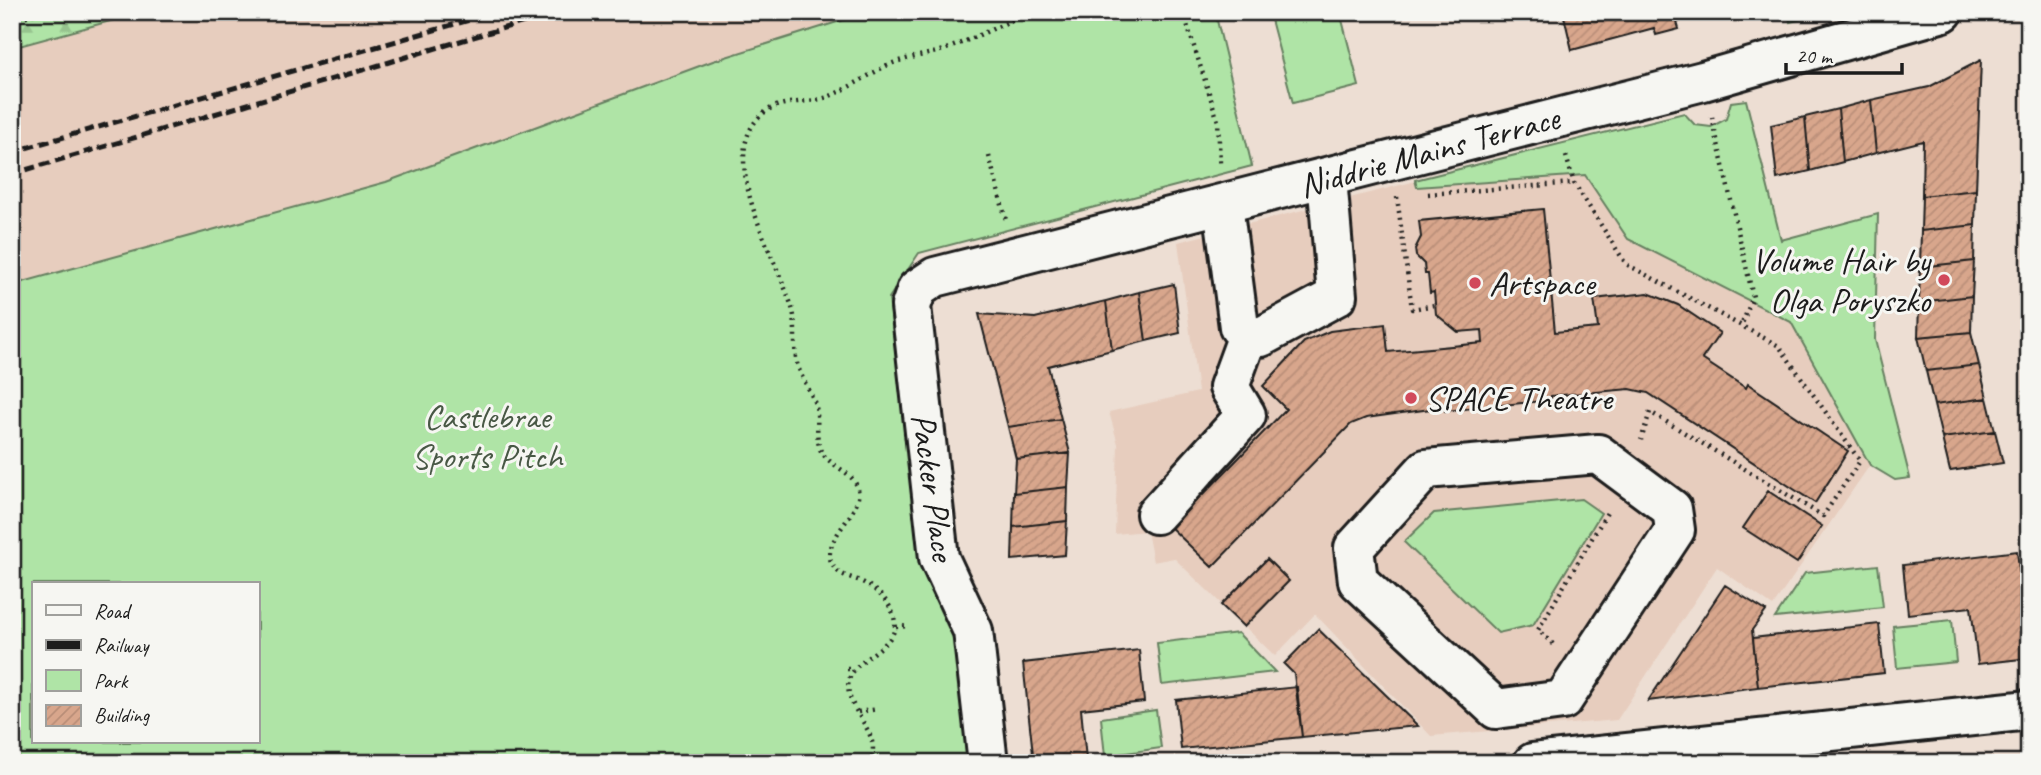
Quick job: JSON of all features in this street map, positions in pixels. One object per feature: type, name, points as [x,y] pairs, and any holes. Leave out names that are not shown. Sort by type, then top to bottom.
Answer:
[{"type":"street","name":"Niddrie Mains Terrace","points":[[916,289],[935,277],[1703,81],[1943,12]]},
{"type":"street","points":[[1223,205],[1239,327],[1248,335],[1261,337],[1337,296],[1327,178]]},
{"type":"street","name":"Packer Place","points":[[916,289],[911,306],[939,558],[973,631],[988,763]]},
{"type":"street","points":[[1156,514],[1246,415],[1230,387],[1248,335]]},
{"type":"street","points":[[1598,454],[1629,477],[1672,509],[1675,530],[1563,700],[1496,709],[1358,581],[1354,548],[1426,469],[1598,454]]},
{"type":"street","points":[[1530,705],[1538,762],[1754,751],[2029,710]]},
{"type":"path","points":[[12,20],[41,12]]},
{"type":"path","points":[[869,763],[873,755],[870,732],[849,693],[849,679],[854,669],[888,640],[896,627],[894,614],[886,600],[866,583],[838,573],[831,562],[829,549],[855,506],[859,491],[855,482],[820,449],[816,408],[798,367],[795,352],[796,325],[792,309],[785,285],[769,253],[754,212],[743,168],[745,145],[753,127],[768,110],[789,103],[826,98],[896,62],[943,50],[1034,12]]},
{"type":"path","points":[[1183,12],[1218,121],[1223,205]]},
{"type":"path","points":[[1703,81],[1753,297],[1741,326]]},
{"type":"path","points":[[1555,119],[1574,183],[1626,264],[1779,346],[1860,461],[1823,516],[1650,412],[1629,477],[1538,630],[1569,659],[1576,680]]},
{"type":"path","points":[[989,156],[1016,257]]},
{"type":"path","points":[[1424,194],[1574,183]]},
{"type":"path","points":[[1410,195],[1397,196],[1412,309],[1435,305]]},
{"type":"path","points":[[896,627],[908,626]]},
{"type":"path","points":[[848,667],[854,669]]},
{"type":"path","points":[[858,712],[878,709]]},
{"type":"path","points":[[2012,763],[2029,761]]},
{"type":"shaded area","points":[[143,12],[869,12],[713,61],[386,182],[12,285],[12,48]]},
{"type":"shaded area","points":[[1572,141],[1628,239],[1791,322],[1870,465],[1773,606],[1717,567],[1617,720],[1431,736],[1315,614],[1275,656],[1174,558],[1153,562],[1147,531],[1115,534],[1118,444],[1109,412],[1198,392],[1178,242]]},
{"type":"green space","points":[[12,12],[143,12],[12,48]]},
{"type":"green space","name":"Castlebrae Sports Pitch","points":[[869,12],[1215,12],[1252,166],[919,253],[889,298],[923,572],[955,638],[967,763],[12,763],[12,285],[386,182],[713,61]]},
{"type":"green space","points":[[1269,12],[1340,12],[1359,86],[1293,103]]},
{"type":"green space","points":[[1788,12],[1830,12],[1790,22]]},
{"type":"green space","points":[[1746,100],[1781,240],[1878,214],[1875,340],[1910,478],[1895,480],[1870,465],[1791,322],[1628,239],[1585,175],[1417,187],[1415,180],[1684,113],[1695,125],[1711,127],[1726,119],[1731,102]]},
{"type":"green space","points":[[1581,499],[1601,513],[1533,625],[1498,633],[1404,542],[1434,513]]},
{"type":"green space","points":[[1878,565],[1883,607],[1775,618],[1805,573]]},
{"type":"green space","points":[[1952,620],[1956,662],[1897,668],[1893,626]]},
{"type":"green space","points":[[1238,633],[1275,672],[1162,685],[1157,643]]},
{"type":"green space","points":[[1156,710],[1161,748],[1105,756],[1101,718]]},
{"type":"building","points":[[1563,12],[1695,12],[1697,17],[1677,22],[1679,29],[1656,35],[1654,28],[1572,50]]},
{"type":"building","points":[[1981,60],[1976,190],[1922,196],[1923,141],[1876,153],[1871,100],[1929,87]]},
{"type":"building","points":[[1871,100],[1876,153],[1843,162],[1838,109]]},
{"type":"building","points":[[1838,109],[1843,162],[1810,171],[1805,117]]},
{"type":"building","points":[[1805,117],[1810,171],[1777,179],[1771,125]]},
{"type":"building","points":[[1976,190],[1975,225],[1921,231],[1922,196]]},
{"type":"building","points":[[1543,209],[1555,332],[1598,328],[1594,299],[1648,293],[1678,305],[1720,333],[1702,359],[1746,388],[1748,384],[1848,451],[1815,503],[1648,393],[1630,389],[1551,396],[1551,400],[1445,411],[1445,407],[1366,418],[1351,424],[1212,567],[1167,524],[1200,491],[1203,495],[1286,409],[1263,386],[1304,342],[1330,331],[1385,324],[1388,352],[1483,343],[1482,330],[1458,332],[1436,314],[1434,292],[1430,293],[1428,274],[1425,274],[1424,264],[1416,256],[1415,249],[1421,237],[1419,221]]},
{"type":"building","points":[[1975,225],[1974,261],[1920,267],[1921,231]]},
{"type":"building","points":[[1974,261],[1972,296],[1919,302],[1920,267]]},
{"type":"building","points":[[1174,284],[1180,333],[1146,341],[1139,292]]},
{"type":"building","points":[[1139,292],[1146,341],[1112,350],[1106,301]]},
{"type":"building","points":[[1972,296],[1971,332],[1918,337],[1919,302]]},
{"type":"building","points":[[1106,301],[1112,350],[1048,366],[1061,419],[1008,427],[979,314],[1035,318]]},
{"type":"building","points":[[1971,332],[1979,365],[1926,371],[1918,337]]},
{"type":"building","points":[[1979,365],[1987,398],[1934,405],[1926,371]]},
{"type":"building","points":[[1987,398],[1995,431],[1942,438],[1934,405]]},
{"type":"building","points":[[1061,419],[1070,453],[1016,459],[1008,427]]},
{"type":"building","points":[[1995,431],[2003,463],[1950,471],[1942,438]]},
{"type":"building","points":[[1070,453],[1068,487],[1014,493],[1016,459]]},
{"type":"building","points":[[1068,487],[1067,521],[1013,527],[1014,493]]},
{"type":"building","points":[[1768,491],[1822,526],[1797,563],[1743,528]]},
{"type":"building","points":[[1067,521],[1065,555],[1012,560],[1013,527]]},
{"type":"building","points":[[2017,551],[2029,658],[1978,664],[1971,607],[1908,614],[1903,565]]},
{"type":"building","points":[[1267,559],[1289,581],[1244,627],[1221,605]]},
{"type":"building","points":[[1725,585],[1766,611],[1752,630],[1758,687],[1648,701]]},
{"type":"building","points":[[1879,624],[1884,673],[1758,687],[1753,638]]},
{"type":"building","points":[[1318,629],[1418,726],[1302,737],[1294,674],[1284,664]]},
{"type":"building","points":[[1139,650],[1144,702],[1081,709],[1086,759],[1034,763],[1023,663]]},
{"type":"building","points":[[1297,687],[1302,737],[1181,749],[1176,700]]},
{"type":"railway","points":[[12,152],[497,12]]},
{"type":"railway","points":[[12,174],[558,12]]},
{"type":"place","name":"Volume Hair by Olga Poryszko","points":[[1944,280]]},
{"type":"place","name":"Artspace","points":[[1475,283]]},
{"type":"place","name":"SPACE Theatre","points":[[1411,398]]}]
